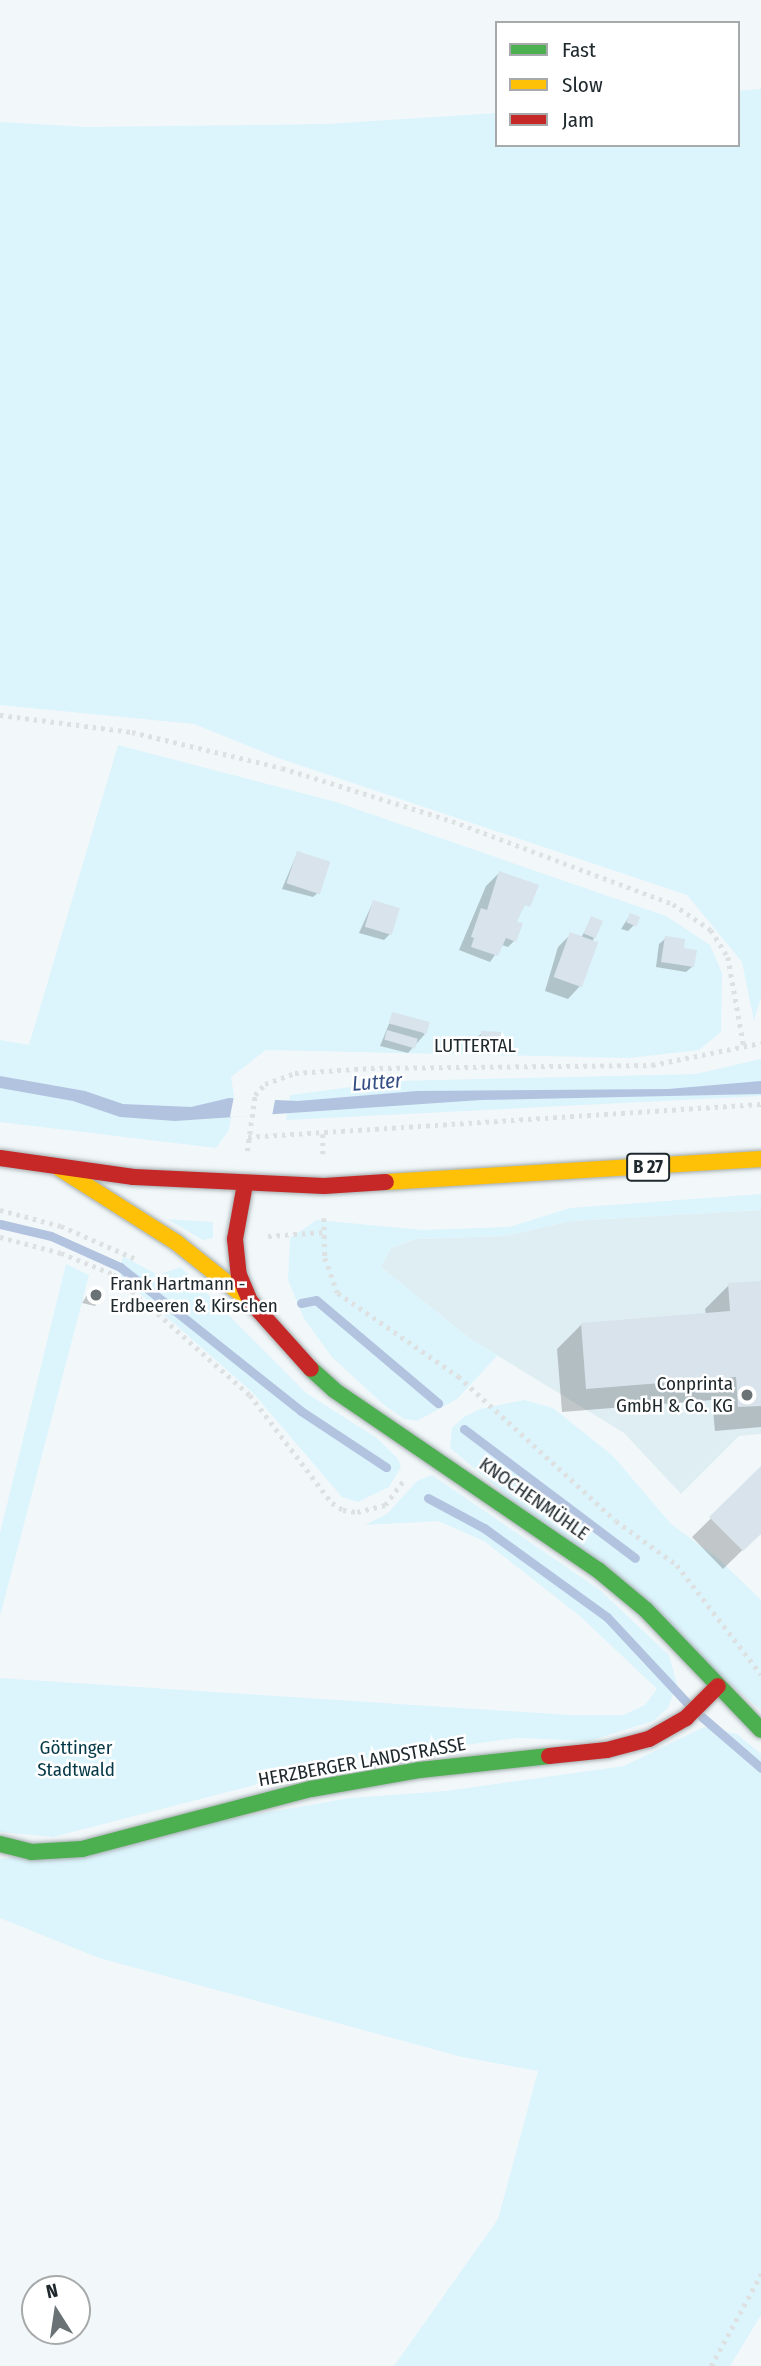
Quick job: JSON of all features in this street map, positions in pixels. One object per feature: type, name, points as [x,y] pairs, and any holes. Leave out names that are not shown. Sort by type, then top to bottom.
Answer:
[{"type":"street","name":"B 27","points":[[0,1158],[59,1168],[245,1184],[427,1182],[761,1159]]},
{"type":"street","points":[[59,1168],[177,1242],[250,1301]]},
{"type":"street","points":[[245,1184],[255,1237]]},
{"type":"street","name":"KNOCHENMÜHLE","points":[[245,1184],[236,1257],[250,1301],[270,1321],[298,1357],[334,1390],[598,1570],[646,1610],[761,1730]]},
{"type":"street","name":"KNOCHENMÜHLE","points":[[257,1274],[270,1321]]},
{"type":"street","name":"HERZBERGER LANDSTRASSE","points":[[0,1844],[31,1852],[82,1849],[311,1788],[420,1770],[607,1750],[649,1739],[686,1718],[718,1686]]},
{"type":"path","points":[[0,715],[132,732],[282,768],[452,821],[673,904],[710,930],[728,957],[744,1046]]},
{"type":"path","name":"LUTTERTAL","points":[[761,1043],[652,1066],[371,1068],[295,1073],[265,1084],[255,1095],[248,1138],[761,1104]]},
{"type":"path","points":[[0,1210],[61,1226],[146,1265]]},
{"type":"path","points":[[324,1232],[325,1258],[338,1293],[457,1376],[617,1521],[677,1565],[761,1674]]},
{"type":"path","points":[[0,1237],[61,1253],[113,1274],[250,1395],[332,1503],[343,1510],[357,1512],[385,1505],[424,1449]]},
{"type":"path","points":[[711,2366],[761,2273]]},
{"type":"shaded area","points":[[761,1210],[761,1434],[739,1436],[681,1494],[624,1433],[469,1338],[381,1267],[391,1248],[416,1239],[505,1236],[571,1221]]},
{"type":"green space","points":[[761,89],[761,997],[754,1021],[742,962],[687,895],[281,759],[194,724],[0,705],[0,122],[86,127],[327,124],[495,113],[495,147],[740,147],[740,91]]},
{"type":"green space","points":[[118,745],[336,802],[666,916],[710,945],[722,973],[721,1032],[699,1050],[629,1058],[266,1050],[231,1077],[234,1096],[229,1130],[216,1148],[0,1122],[0,1040],[29,1045]]},
{"type":"green space","points":[[761,1059],[761,1096],[286,1120],[290,1095],[397,1081],[696,1074]]},
{"type":"green space","points":[[761,1194],[761,1210],[571,1221],[505,1236],[416,1239],[391,1248],[381,1267],[469,1338],[498,1355],[457,1399],[417,1421],[404,1419],[384,1405],[332,1357],[304,1319],[288,1280],[290,1238],[317,1220],[422,1230],[509,1227],[570,1208]]},
{"type":"green space","points":[[167,1219],[213,1222],[213,1238],[203,1240]]},
{"type":"green space","points":[[123,1256],[158,1275],[181,1267],[306,1393],[377,1438],[398,1459],[401,1467],[389,1487],[358,1502],[342,1497],[253,1393],[119,1275]]},
{"type":"green space","points":[[66,1264],[89,1275],[0,1616],[0,1533]]},
{"type":"green space","points":[[524,1400],[553,1408],[613,1456],[671,1524],[720,1560],[761,1600],[761,1710],[450,1448],[452,1428],[464,1417],[480,1409]]},
{"type":"green space","name":"Göttinger Stadtwald","points":[[432,1475],[600,1590],[669,1655],[677,1684],[668,1708],[653,1721],[589,1741],[518,1738],[306,1766],[251,1786],[53,1837],[0,1832],[0,1678],[569,1715],[623,1715],[645,1705],[657,1689],[581,1617],[484,1541],[438,1521],[365,1525],[387,1514],[417,1481]]},
{"type":"green space","points":[[704,1727],[737,1734],[761,1754],[761,2315],[730,2366],[394,2366],[498,2219],[538,2071],[462,2057],[99,1958],[0,1918],[0,1859],[350,1798],[446,1791],[624,1766]]},
{"type":"water","points":[[0,1076],[85,1091],[123,1104],[191,1107],[229,1098],[298,1101],[417,1091],[668,1089],[761,1081],[761,1094],[481,1100],[175,1121],[120,1117],[73,1101],[0,1088]]},
{"type":"pier","points":[[276,1095],[272,1116],[230,1117],[234,1096]]},
{"type":"building","points":[[297,851],[330,862],[320,894],[286,883]]},
{"type":"building","points":[[499,871],[539,885],[530,907],[525,905],[517,922],[523,923],[516,942],[506,938],[498,956],[471,947],[474,938],[471,937],[481,908],[487,910]]},
{"type":"building","points":[[373,900],[400,908],[392,935],[365,927]]},
{"type":"building","points":[[630,913],[640,917],[636,926],[626,922]]},
{"type":"building","points":[[591,916],[603,921],[596,939],[584,933]]},
{"type":"building","points":[[570,932],[598,942],[582,987],[554,977]]},
{"type":"building","points":[[665,936],[685,939],[684,948],[697,950],[694,967],[661,962]]},
{"type":"building","points":[[392,1012],[430,1022],[427,1034],[389,1024]]},
{"type":"building","points":[[387,1030],[418,1039],[415,1048],[384,1040]]},
{"type":"building","points":[[481,1031],[501,1032],[500,1048],[480,1047]]},
{"type":"building","points":[[761,1281],[761,1406],[738,1407],[736,1377],[586,1389],[581,1323],[730,1311],[728,1283]]},
{"type":"building","name":"Frank Hartmann - Erdbeeren & Kirschen","points":[[89,1290],[104,1294],[103,1301],[87,1297]]},
{"type":"building","points":[[761,1466],[761,1534],[743,1551],[709,1517]]},
{"type":"waterway","points":[[0,1224],[51,1236],[120,1267],[301,1411],[386,1467]]},
{"type":"waterway","points":[[301,1303],[316,1300],[438,1403]]},
{"type":"waterway","points":[[464,1429],[635,1558]]},
{"type":"waterway","points":[[428,1498],[484,1528],[607,1617],[688,1704]]},
{"type":"waterway","points":[[702,1717],[761,1768]]},
{"type":"traffic: fast","points":[[311,1369],[334,1390],[598,1570],[646,1610],[761,1730]]},
{"type":"traffic: fast","points":[[0,1844],[31,1852],[82,1849],[311,1789],[420,1770],[549,1756]]},
{"type":"traffic: slow","points":[[386,1182],[761,1159]]},
{"type":"traffic: slow","points":[[59,1168],[177,1243],[250,1301]]},
{"type":"traffic: jam","points":[[0,1158],[134,1177],[324,1186],[386,1182]]},
{"type":"traffic: jam","points":[[245,1184],[235,1239],[239,1275],[250,1301],[311,1369]]},
{"type":"traffic: jam","points":[[549,1756],[607,1750],[649,1739],[686,1718],[718,1686]]},
{"type":"place","name":"Frank Hartmann - Erdbeeren & Kirschen","points":[[96,1295]]},
{"type":"place","name":"Conprinta GmbH & Co. KG","points":[[747,1395]]},
{"type":"water label","name":"Lutter","points":[[377,1082]]}]
